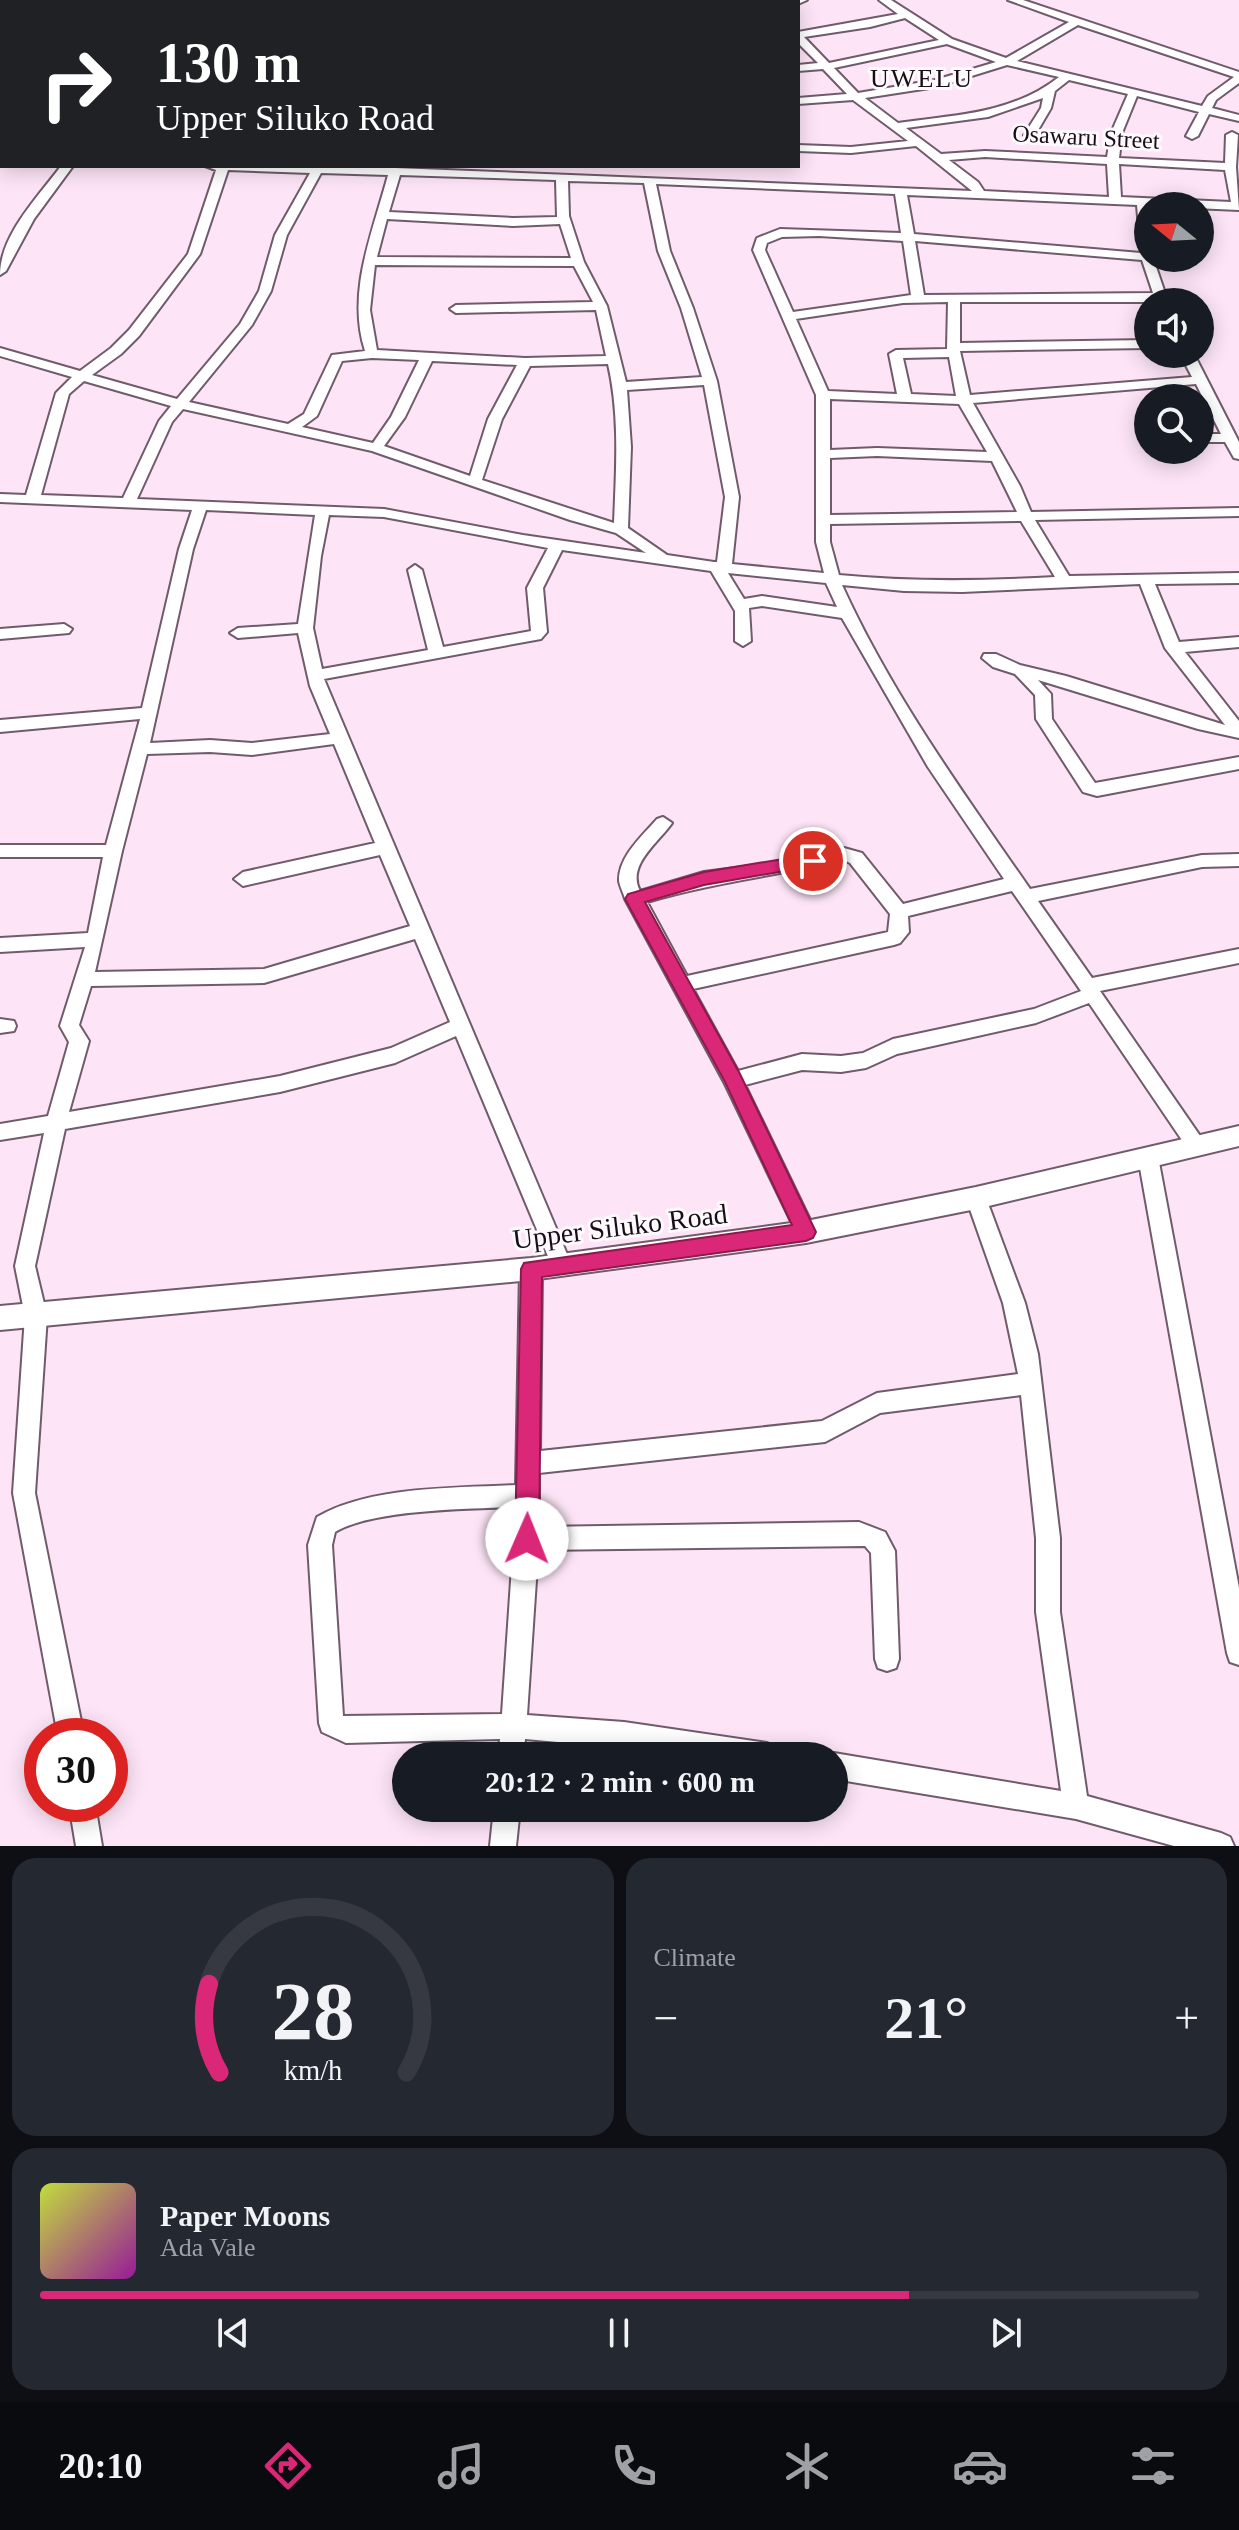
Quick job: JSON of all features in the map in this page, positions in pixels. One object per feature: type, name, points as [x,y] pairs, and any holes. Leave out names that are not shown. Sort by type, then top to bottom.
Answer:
[{"type":"main road","name":"Upper Siluko Road","points":[[0,1318],[562,1266],[806,1232],[976,1198],[1239,1136]]},
{"type":"street","points":[[884,0],[948,41],[1007,61],[1239,118]]},
{"type":"street","points":[[1013,0],[1239,77]]},
{"type":"street","points":[[800,36],[909,14]]},
{"type":"street","points":[[800,101],[856,97],[941,82],[1007,61],[1079,20]]},
{"type":"street","points":[[800,38],[856,97],[974,184],[981,195]]},
{"type":"street","points":[[800,68],[827,66],[948,41]]},
{"type":"street","points":[[899,126],[991,114],[1050,92],[1067,76]]},
{"type":"street","points":[[1192,136],[1212,98],[1239,77]]},
{"type":"street","points":[[1030,135],[1046,108],[1050,92]]},
{"type":"street","points":[[1115,201],[1112,160],[1116,122],[1134,92]]},
{"type":"street","points":[[1214,205],[1238,206],[1230,167],[1232,135]]},
{"type":"street","points":[[800,148],[851,150],[916,143]]},
{"type":"street","name":"Osawaru Street","points":[[939,158],[985,154],[1230,167]]},
{"type":"street","points":[[0,271],[28,218],[66,168]]},
{"type":"street","points":[[32,500],[63,393],[81,376],[106,360],[134,333],[194,254],[223,168]]},
{"type":"street","points":[[128,503],[150,451],[179,404],[246,325],[265,291],[281,235],[318,168]]},
{"type":"street","points":[[338,168],[519,171],[562,177],[1134,202]]},
{"type":"street","points":[[372,354],[365,326],[365,289],[395,171]]},
{"type":"street","points":[[562,177],[565,220],[578,262],[601,306],[616,360],[624,447],[621,530]]},
{"type":"street","points":[[649,180],[664,251],[687,308],[710,381],[732,497],[720,567],[743,611],[743,641]]},
{"type":"street","points":[[901,193],[918,299]]},
{"type":"street","points":[[384,215],[513,222],[565,220]]},
{"type":"street","points":[[1134,256],[1006,243],[819,232],[780,233],[761,241],[759,250],[823,395],[823,542],[833,581],[848,614],[934,763],[1197,1146]]},
{"type":"street","points":[[370,261],[578,262]]},
{"type":"street","points":[[790,316],[954,297],[1134,300]]},
{"type":"street","points":[[954,297],[954,350],[964,400],[1026,517],[1066,583]]},
{"type":"street","points":[[456,309],[601,306]]},
{"type":"street","points":[[905,398],[896,354],[1134,344]]},
{"type":"street","points":[[292,428],[310,416],[337,358],[372,354],[525,362],[616,360]]},
{"type":"street","points":[[3,357],[179,404],[376,448],[621,530],[662,557]]},
{"type":"street","points":[[376,448],[398,417],[426,359]]},
{"type":"street","points":[[475,481],[495,419],[525,362]]},
{"type":"street","points":[[1195,368],[1239,455]]},
{"type":"street","points":[[823,395],[964,400],[1201,380]]},
{"type":"street","points":[[620,386],[710,381]]},
{"type":"street","points":[[1214,438],[1229,438]]},
{"type":"street","points":[[821,454],[877,452],[996,457]]},
{"type":"street","points":[[0,498],[384,513],[557,545],[833,581],[962,587],[1239,578]]},
{"type":"street","points":[[68,1718],[24,1493],[36,1316],[25,1266],[57,1120],[79,1041],[69,1026],[95,939],[113,851],[149,713],[186,549],[200,507]]},
{"type":"street","points":[[323,510],[305,628],[317,675],[340,738],[562,1266]]},
{"type":"street","points":[[823,520],[1239,512]]},
{"type":"street","points":[[317,675],[536,635],[539,632],[535,588],[557,545]]},
{"type":"street","points":[[415,570],[437,655]]},
{"type":"street","points":[[1146,579],[1173,648],[1239,732]]},
{"type":"street","points":[[739,605],[762,601],[848,614]]},
{"type":"street","points":[[238,633],[305,628]]},
{"type":"street","points":[[0,634],[64,629]]},
{"type":"street","points":[[1173,648],[1239,642]]},
{"type":"street","points":[[990,658],[1022,673],[1055,679],[1140,708],[1239,732]]},
{"type":"street","points":[[1022,673],[1043,694],[1044,719],[1089,788],[1097,790],[1239,763]]},
{"type":"street","points":[[0,726],[149,713]]},
{"type":"street","points":[[140,749],[210,746],[252,749],[340,738]]},
{"type":"street","points":[[663,823],[632,860],[628,884],[733,1080],[806,1232]]},
{"type":"street","points":[[243,879],[386,847]]},
{"type":"street","points":[[0,851],[113,851]]},
{"type":"street","points":[[634,899],[704,879],[782,868],[844,854],[856,858],[899,912],[900,932],[894,938],[682,984]]},
{"type":"street","points":[[899,912],[1202,861],[1239,860]]},
{"type":"street","points":[[84,979],[264,976],[421,930]]},
{"type":"street","points":[[0,945],[95,939]]},
{"type":"street","points":[[733,1080],[814,1060],[841,1064],[866,1060],[893,1047],[1036,1016],[1090,990],[1239,956]]},
{"type":"street","points":[[0,1132],[280,1084],[395,1055],[461,1025]]},
{"type":"street","points":[[1148,1157],[1239,1653]]},
{"type":"street","points":[[976,1198],[1014,1303],[1031,1383],[1048,1538],[1048,1612],[1076,1806]]},
{"type":"street","points":[[512,1742],[527,1539],[531,1269]]},
{"type":"street","points":[[528,1463],[825,1431],[877,1403],[1031,1383]]},
{"type":"street","points":[[528,1495],[415,1503],[336,1516],[325,1525],[320,1545],[331,1723],[346,1730],[514,1726],[672,1742]]},
{"type":"street","points":[[527,1539],[872,1535],[878,1539],[883,1551],[887,1659]]},
{"type":"street","points":[[848,1768],[1076,1806],[1221,1846]]},
{"type":"street","points":[[85,1822],[89,1846]]},
{"type":"street","points":[[503,1846],[506,1822]]},
{"type":"district","name":"UWELU","points":[[922,78]]},
{"type":"route","points":[[527,1539],[531,1269],[806,1232],[733,1080],[634,899],[704,879],[813,861]]}]
